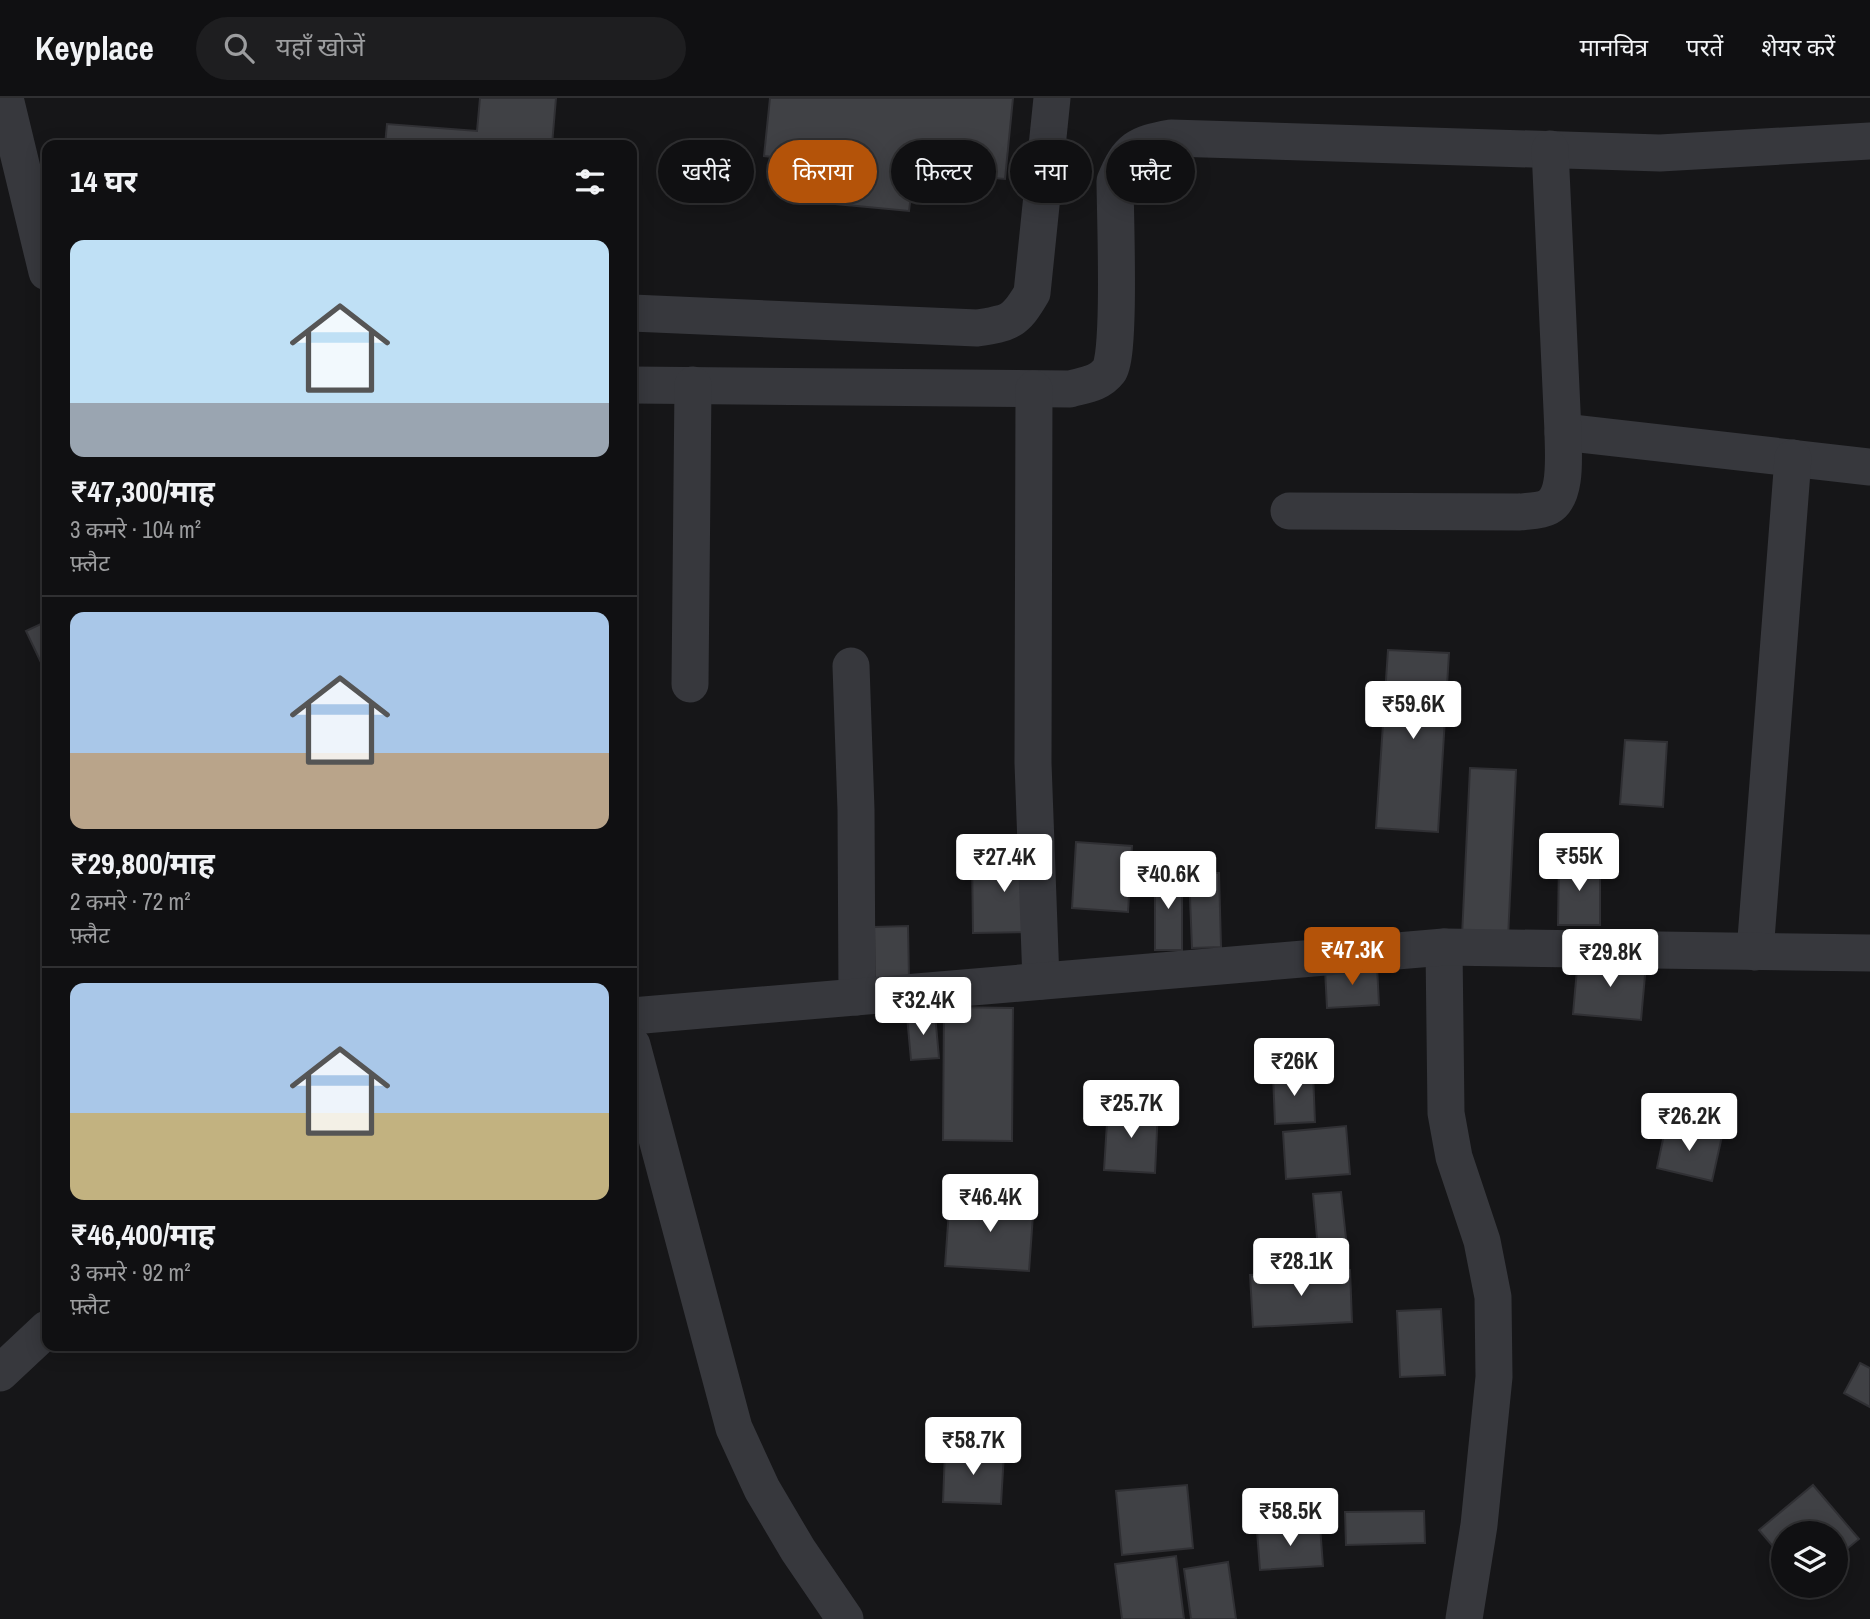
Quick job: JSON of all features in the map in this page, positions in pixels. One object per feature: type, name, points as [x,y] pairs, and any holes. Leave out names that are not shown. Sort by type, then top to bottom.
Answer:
[{"type":"street","points":[[5,98],[42,251]]},
{"type":"street","points":[[637,313],[977,328],[1001,324],[1019,315],[1032,293],[1052,98]]},
{"type":"street","points":[[637,385],[1070,388],[1096,383],[1111,370],[1116,340],[1115,181],[1125,156],[1149,142],[1171,138],[1660,153],[1870,141]]},
{"type":"street","points":[[1289,511],[1520,512],[1548,507],[1558,497],[1563,475],[1563,432],[1550,149]]},
{"type":"street","points":[[690,684],[693,386]]},
{"type":"street","points":[[1034,388],[1033,764],[1041,981]]},
{"type":"street","points":[[1563,432],[1870,467]]},
{"type":"street","points":[[1755,952],[1793,458]]},
{"type":"street","points":[[851,666],[856,810],[857,997]]},
{"type":"street","points":[[1444,947],[1446,1113],[1454,1157],[1482,1241],[1493,1297],[1494,1377],[1479,1525],[1464,1619]]},
{"type":"street","points":[[637,1016],[1444,947],[1870,953]]},
{"type":"street","points":[[637,1064],[734,1428],[768,1499],[798,1550],[845,1619]]},
{"type":"street","points":[[0,1373],[42,1334]]},
{"type":"building","points":[[480,98],[556,98],[552,140],[385,140],[387,124],[477,131]]},
{"type":"building","points":[[770,98],[1013,98],[1005,179],[996,178],[996,140],[891,140],[891,203],[910,203],[909,211],[836,204],[877,203],[877,140],[768,140],[768,156],[764,156]]},
{"type":"building","points":[[42,623],[42,665],[26,631]]},
{"type":"building","points":[[1388,650],[1449,653],[1438,832],[1376,828]]},
{"type":"building","points":[[1625,740],[1667,742],[1663,807],[1620,804]]},
{"type":"building","points":[[1470,768],[1516,770],[1508,938],[1462,936]]},
{"type":"building","points":[[1076,842],[1132,846],[1128,912],[1072,908]]},
{"type":"building","points":[[1035,854],[1036,932],[973,933],[972,855]]},
{"type":"building","points":[[1559,861],[1600,861],[1600,925],[1558,925]]},
{"type":"building","points":[[1155,873],[1182,873],[1182,950],[1155,950]]},
{"type":"building","points":[[1189,873],[1219,873],[1221,947],[1192,948]]},
{"type":"building","points":[[908,926],[909,980],[875,981],[874,927]]},
{"type":"building","points":[[1578,958],[1646,964],[1641,1020],[1573,1014]]},
{"type":"building","points":[[1377,966],[1379,1005],[1327,1008],[1325,969]]},
{"type":"building","points":[[944,1007],[1013,1008],[1012,1141],[943,1140]]},
{"type":"building","points":[[935,1014],[939,1058],[911,1060],[907,1016]]},
{"type":"building","points":[[1313,1073],[1315,1122],[1275,1124],[1273,1074]]},
{"type":"building","points":[[1108,1107],[1158,1109],[1155,1173],[1104,1170]]},
{"type":"building","points":[[1666,1125],[1722,1136],[1712,1181],[1657,1168]]},
{"type":"building","points":[[1346,1126],[1350,1174],[1286,1179],[1283,1132]]},
{"type":"building","points":[[1341,1192],[1348,1257],[1319,1260],[1313,1194]]},
{"type":"building","points":[[950,1196],[1034,1201],[1029,1271],[945,1266]]},
{"type":"building","points":[[1350,1270],[1352,1322],[1253,1327],[1250,1275]]},
{"type":"building","points":[[1441,1309],[1445,1375],[1400,1377],[1397,1311]]},
{"type":"building","points":[[1860,1363],[1870,1368],[1870,1407],[1844,1393]]},
{"type":"building","points":[[945,1451],[1004,1453],[1001,1504],[943,1502]]},
{"type":"building","points":[[1187,1485],[1193,1548],[1122,1555],[1116,1491]]},
{"type":"building","points":[[1813,1485],[1844,1521],[1771,1521],[1771,1544],[1759,1530]]},
{"type":"building","points":[[1424,1511],[1425,1543],[1346,1545],[1345,1512]]},
{"type":"building","points":[[1320,1526],[1323,1566],[1260,1570],[1257,1531]]},
{"type":"building","points":[[1848,1526],[1859,1539],[1848,1548]]},
{"type":"building","points":[[1176,1556],[1184,1619],[1122,1619],[1115,1564]]},
{"type":"building","points":[[1228,1562],[1236,1619],[1191,1619],[1184,1569]]}]
